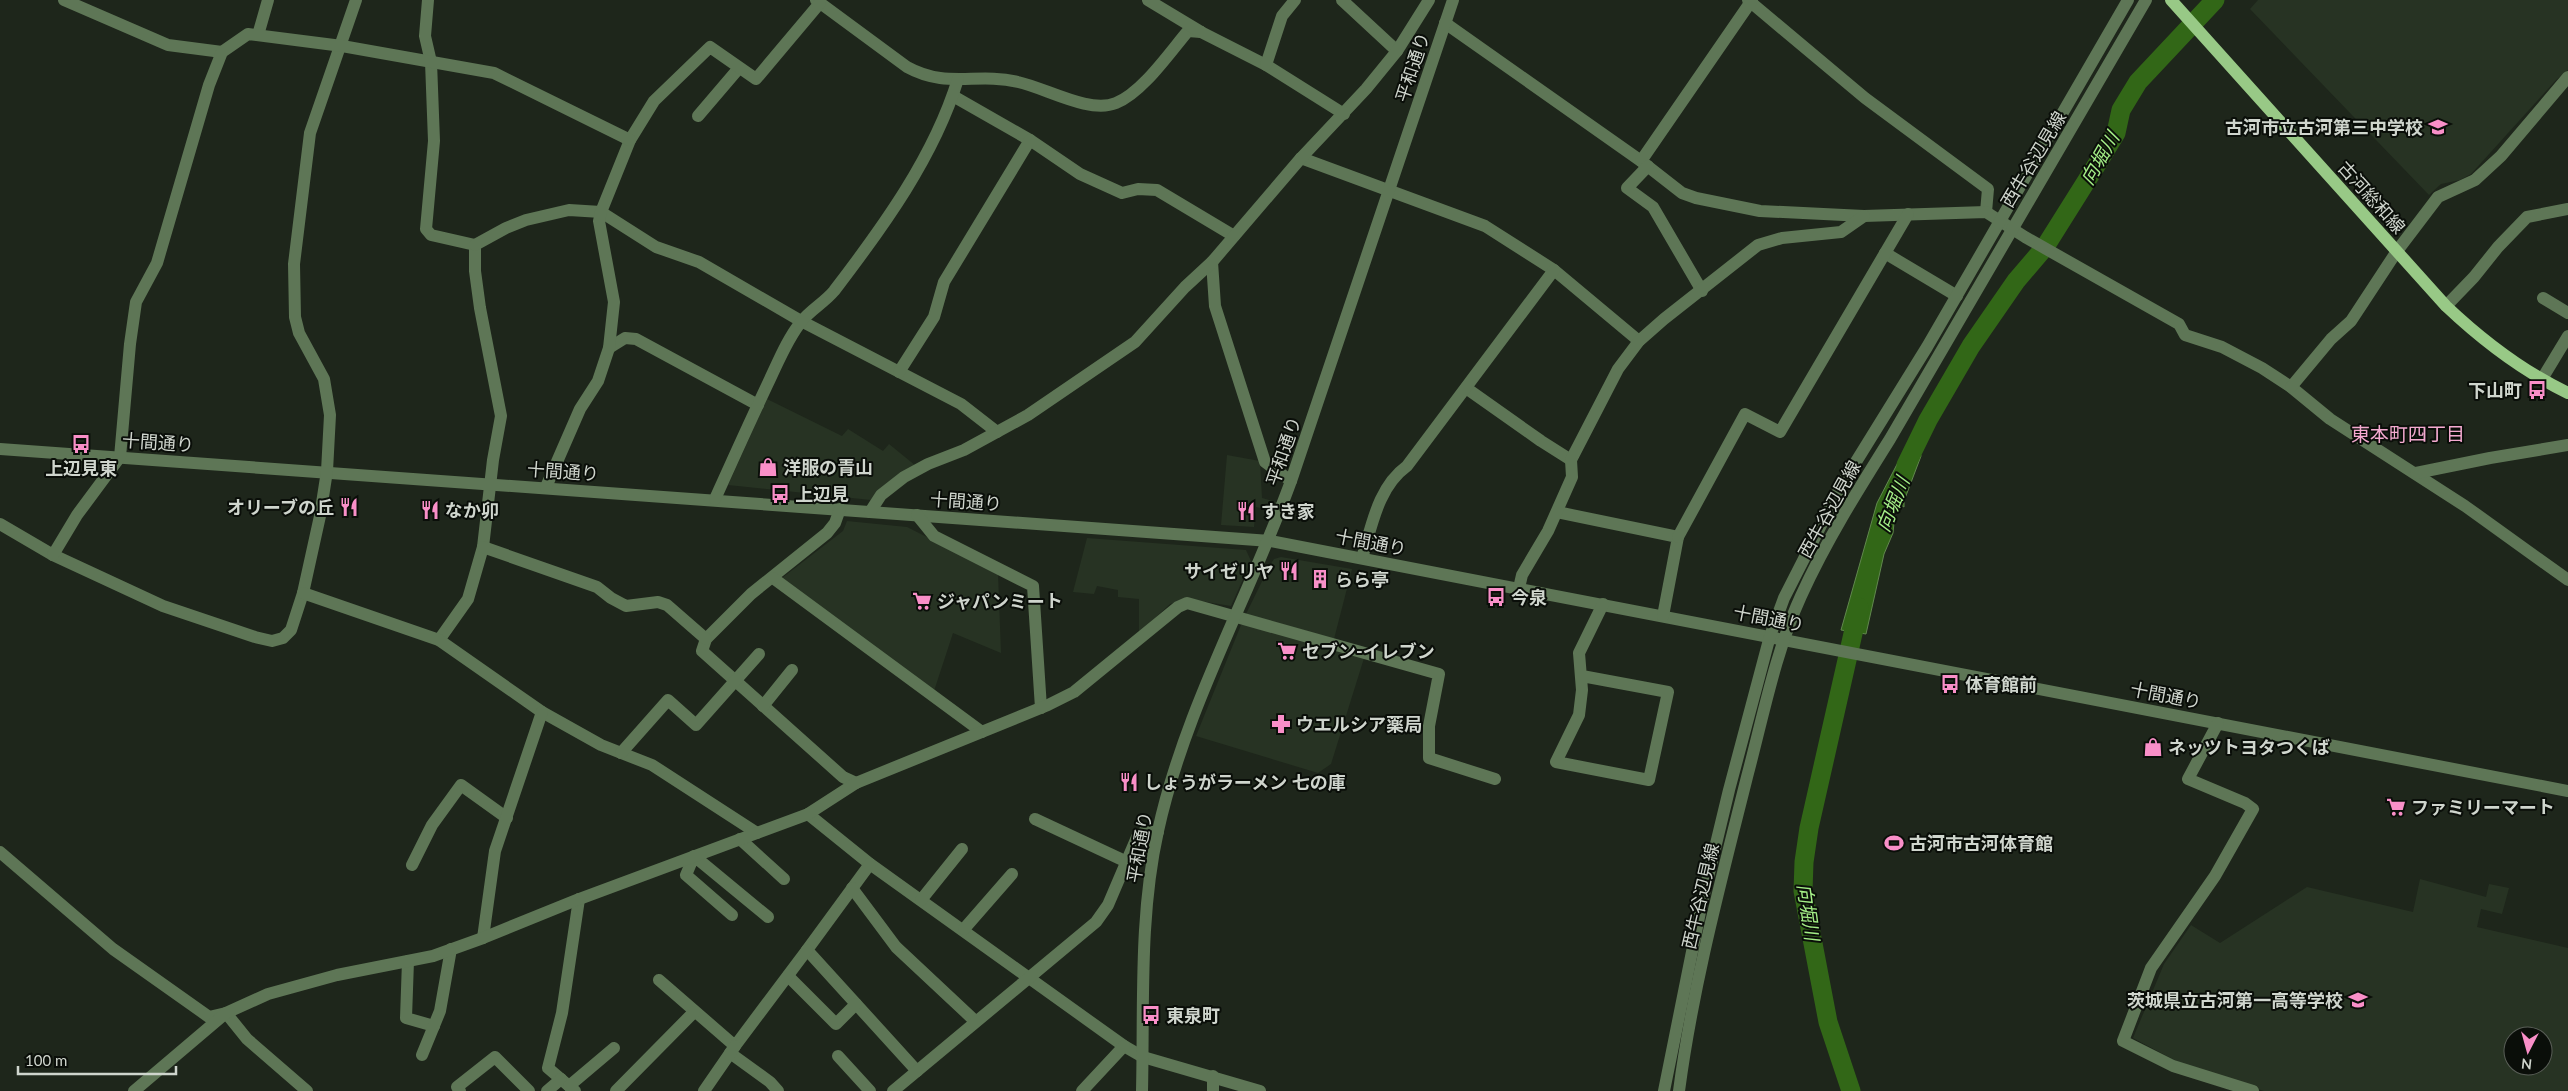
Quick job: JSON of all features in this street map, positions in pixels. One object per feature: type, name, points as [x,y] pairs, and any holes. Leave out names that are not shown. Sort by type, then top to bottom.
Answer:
[{"type":"main road","name":"古河総和線","points":[[2170,0],[2446,306],[2493,348],[2542,379],[2568,392]]},
{"type":"street","points":[[64,0],[168,45],[222,52]]},
{"type":"street","points":[[258,35],[268,0]]},
{"type":"street","points":[[428,0],[425,36],[431,62],[434,141],[426,229],[431,235],[475,245],[506,228],[526,220],[569,210],[601,212],[656,247],[699,262],[801,321],[961,404],[997,432]]},
{"type":"street","points":[[1148,0],[1201,32],[1266,65],[1344,114]]},
{"type":"street","points":[[1266,65],[1282,16],[1295,0]]},
{"type":"street","points":[[1342,0],[1397,51]]},
{"type":"street","points":[[870,512],[881,495],[904,477],[928,464],[964,450],[1028,415],[1135,342],[1185,287],[1212,262],[1301,158],[1344,114],[1397,51],[1429,0]]},
{"type":"street","name":"平和通り","points":[[1142,1091],[1146,918],[1158,832],[1168,788],[1186,736],[1270,540],[1291,482],[1453,0]]},
{"type":"street","name":"西牛谷辺見線","points":[[1664,1091],[1702,902],[1770,636],[1804,555],[1840,486],[1957,296],[1998,222],[2128,0]]},
{"type":"street","name":"西牛谷辺見線","points":[[1679,1091],[1691,1017],[1707,942],[1762,720],[1785,639],[1800,597],[1835,528],[2146,0]]},
{"type":"street","points":[[0,524],[53,555],[162,606],[272,641],[283,638],[291,630],[303,593],[327,471],[330,412],[324,379],[299,333],[295,317],[294,264],[310,133],[342,46],[353,1]]},
{"type":"street","points":[[1702,291],[1653,207],[1627,188],[1750,1],[1865,98],[1988,189],[1986,212]]},
{"type":"street","points":[[546,487],[580,409],[598,382],[609,348],[614,302],[598,221],[601,212],[630,140],[654,101],[710,47],[756,80],[818,2],[914,71],[931,78],[958,80],[983,78],[1018,82],[1082,103],[1106,107],[1118,103],[1136,90],[1188,31],[1201,32]]},
{"type":"street","points":[[1445,23],[1644,163],[1682,193],[1696,198],[1760,211],[1864,216],[1986,212],[1998,222],[2179,324],[2185,335],[2236,353],[2292,387],[2330,419],[2416,473],[2568,580]]},
{"type":"street","points":[[53,555],[77,515],[120,457],[130,344],[136,302],[158,263],[210,85],[222,52],[248,34],[342,46],[494,73],[630,140]]},
{"type":"street","points":[[698,116],[739,68]]},
{"type":"street","points":[[2292,387],[2331,340],[2351,321],[2397,251],[2438,198],[2475,180],[2501,156],[2568,77]]},
{"type":"street","points":[[715,500],[758,405],[801,321],[832,293],[890,213],[922,163],[953,96],[958,80]]},
{"type":"street","points":[[953,96],[1030,140],[1080,174],[1122,193],[1138,189],[1157,190],[1234,236]]},
{"type":"street","points":[[899,372],[934,317],[944,282],[1030,140]]},
{"type":"street","points":[[1301,158],[1486,226],[1554,270],[1639,341]]},
{"type":"street","points":[[2446,306],[2527,217],[2568,209]]},
{"type":"street","points":[[1663,616],[1678,537],[1745,414],[1780,432],[1908,214]]},
{"type":"street","points":[[1519,588],[1526,567],[1557,512],[1572,477],[1571,460],[1618,369],[1639,341],[1664,319],[1702,291],[1728,267],[1758,245],[1782,238],[1841,232],[1864,216]]},
{"type":"street","points":[[439,640],[468,599],[483,547],[492,483],[493,460],[501,416],[480,308],[475,271],[475,245]]},
{"type":"street","points":[[1885,253],[1957,296]]},
{"type":"street","points":[[1212,262],[1215,306],[1265,462],[1291,482]]},
{"type":"street","points":[[1362,558],[1378,505],[1387,486],[1395,475],[1407,466],[1554,270]]},
{"type":"street","points":[[2543,298],[2568,313]]},
{"type":"street","points":[[2542,379],[2568,336]]},
{"type":"street","points":[[609,348],[625,338],[636,339],[758,405]]},
{"type":"street","points":[[1466,388],[1571,460]]},
{"type":"street","points":[[2416,473],[2568,445]]},
{"type":"street","name":"十間通り","points":[[0,449],[1270,540],[2568,791]]},
{"type":"street","points":[[840,509],[835,524],[827,533],[751,594],[706,639],[702,651],[844,777],[856,784]]},
{"type":"street","points":[[1557,512],[1678,537]]},
{"type":"street","points":[[917,515],[934,536],[1034,586],[1041,708]]},
{"type":"street","points":[[483,547],[597,587],[611,598],[626,606],[658,602],[667,605],[706,639]]},
{"type":"street","points":[[773,578],[982,732]]},
{"type":"street","points":[[303,593],[439,640],[542,712],[601,745],[652,765],[757,833]]},
{"type":"street","points":[[0,852],[113,949],[209,1017],[226,1013],[268,994],[337,975],[408,961],[451,950],[578,899],[808,814],[856,784],[1041,708],[1074,692],[1178,607],[1187,604],[1440,674],[1428,726],[1429,758],[1495,779]]},
{"type":"street","points":[[1582,676],[1668,692],[1648,780],[1556,762],[1579,715],[1582,676],[1579,654],[1603,604]]},
{"type":"street","points":[[621,753],[668,700],[696,725],[759,654]]},
{"type":"street","points":[[763,706],[792,670]]},
{"type":"street","points":[[483,938],[495,851],[542,712]]},
{"type":"street","points":[[2218,723],[2188,780],[2245,802],[2253,809],[2215,876],[2150,968],[2123,1041],[2173,1066],[2253,1091]]},
{"type":"street","points":[[412,865],[432,825],[461,785],[507,818]]},
{"type":"street","points":[[808,814],[870,864],[1124,1046],[1143,1057],[1260,1091]]},
{"type":"street","points":[[1035,819],[1127,862]]},
{"type":"street","points":[[894,1091],[1103,914],[1137,837],[1144,832],[1158,832]]},
{"type":"street","points":[[740,839],[784,879]]},
{"type":"street","points":[[921,900],[962,849]]},
{"type":"street","points":[[694,856],[686,875],[732,915]]},
{"type":"street","points":[[694,856],[768,917]]},
{"type":"street","points":[[704,1091],[732,1050],[870,864]]},
{"type":"street","points":[[964,930],[1012,874]]},
{"type":"street","points":[[852,888],[896,947],[975,1021]]},
{"type":"street","points":[[568,1085],[548,1068],[562,1013],[578,899]]},
{"type":"street","points":[[422,1055],[440,1011],[451,950]]},
{"type":"street","points":[[807,950],[917,1071]]},
{"type":"street","points":[[408,961],[406,1018],[434,1026]]},
{"type":"street","points":[[788,976],[836,1024],[856,1004]]},
{"type":"street","points":[[659,980],[778,1091]]},
{"type":"street","points":[[616,1091],[694,1012]]},
{"type":"street","points":[[134,1091],[226,1013]]},
{"type":"street","points":[[226,1013],[247,1039],[307,1091]]},
{"type":"street","points":[[1082,1091],[1124,1046]]},
{"type":"street","points":[[548,1091],[568,1085],[614,1048]]},
{"type":"street","points":[[838,1056],[870,1091]]},
{"type":"street","points":[[460,1091],[457,1087],[495,1057],[529,1091]]},
{"type":"street","points":[[1213,1076],[1213,1091]]},
{"type":"shaded area","name":"古河市立古河第三中学校","points":[[2258,0],[2568,0],[2568,70],[2556,80],[2471,174],[2460,180],[2441,184],[2429,195],[2250,9]]},
{"type":"shaded area","points":[[767,399],[842,436],[848,429],[883,451],[889,444],[916,466],[871,500],[728,485]]},
{"type":"shaded area","points":[[1227,455],[1260,461],[1262,498],[1277,502],[1274,511],[1256,507],[1254,527],[1221,525]]},
{"type":"shaded area","points":[[847,521],[907,527],[998,573],[1001,653],[953,633],[934,691],[782,578],[843,531]]},
{"type":"shaded area","points":[[1087,538],[1246,550],[1251,561],[1231,606],[1188,599],[1170,604],[1139,633],[1139,599],[1118,597],[1118,590],[1097,586],[1094,594],[1073,592]]},
{"type":"shaded area","points":[[1281,557],[1352,569],[1334,639],[1246,614],[1270,565],[1274,559]]},
{"type":"shaded area","points":[[1246,623],[1365,655],[1331,764],[1318,773],[1196,736],[1241,625]]},
{"type":"shaded area","name":"茨城県立古河第一高等学校","points":[[2420,879],[2486,897],[2489,884],[2509,888],[2502,914],[2481,909],[2477,927],[2568,948],[2568,1091],[2264,1091],[2189,1068],[2133,1038],[2164,964],[2191,925],[2220,943],[2307,887],[2413,912]]},
{"type":"water","points":[[1917,442],[1921,456],[1904,501],[1904,507],[1896,502],[1893,533],[1884,554],[1866,634],[1841,630],[1877,503],[1908,443]]},
{"type":"waterway","name":"向堀川","points":[[1906,465],[1928,420],[1971,346],[2016,281],[2045,247],[2116,133],[2121,110],[2138,82],[2215,0]]},
{"type":"waterway","name":"向堀川","points":[[1851,1091],[1828,1022],[1803,891],[1804,862],[1809,828],[1859,607]]},
{"type":"place","name":"古河市立古河第三中学校","points":[[2438,127]]},
{"type":"place","name":"下山町","points":[[2537,390]]},
{"type":"place","name":"上辺見東","points":[[81,444]]},
{"type":"place","name":"洋服の青山","points":[[768,467]]},
{"type":"place","name":"上辺見","points":[[780,494]]},
{"type":"place","name":"オリーブの丘","points":[[349,507]]},
{"type":"place","name":"なか卯","points":[[430,510]]},
{"type":"place","name":"すき家","points":[[1246,511]]},
{"type":"place","name":"サイゼリヤ","points":[[1289,571]]},
{"type":"place","name":"らら亭","points":[[1320,579]]},
{"type":"place","name":"今泉","points":[[1496,597]]},
{"type":"place","name":"ジャパンミート","points":[[922,601]]},
{"type":"place","name":"セブン-イレブン","points":[[1287,651]]},
{"type":"place","name":"体育館前","points":[[1950,684]]},
{"type":"place","name":"ウエルシア薬局","points":[[1281,724]]},
{"type":"place","name":"ネッツトヨタつくば","points":[[2153,747]]},
{"type":"place","name":"しょうがラーメン 七の庫","points":[[1129,782]]},
{"type":"place","name":"ファミリーマート","points":[[2396,807]]},
{"type":"place","name":"古河市古河体育館","points":[[1894,843]]},
{"type":"place","name":"茨城県立古河第一高等学校","points":[[2358,1000]]},
{"type":"place","name":"東泉町","points":[[1151,1015]]},
{"type":"district","name":"東本町四丁目","points":[[2408,433]]}]
